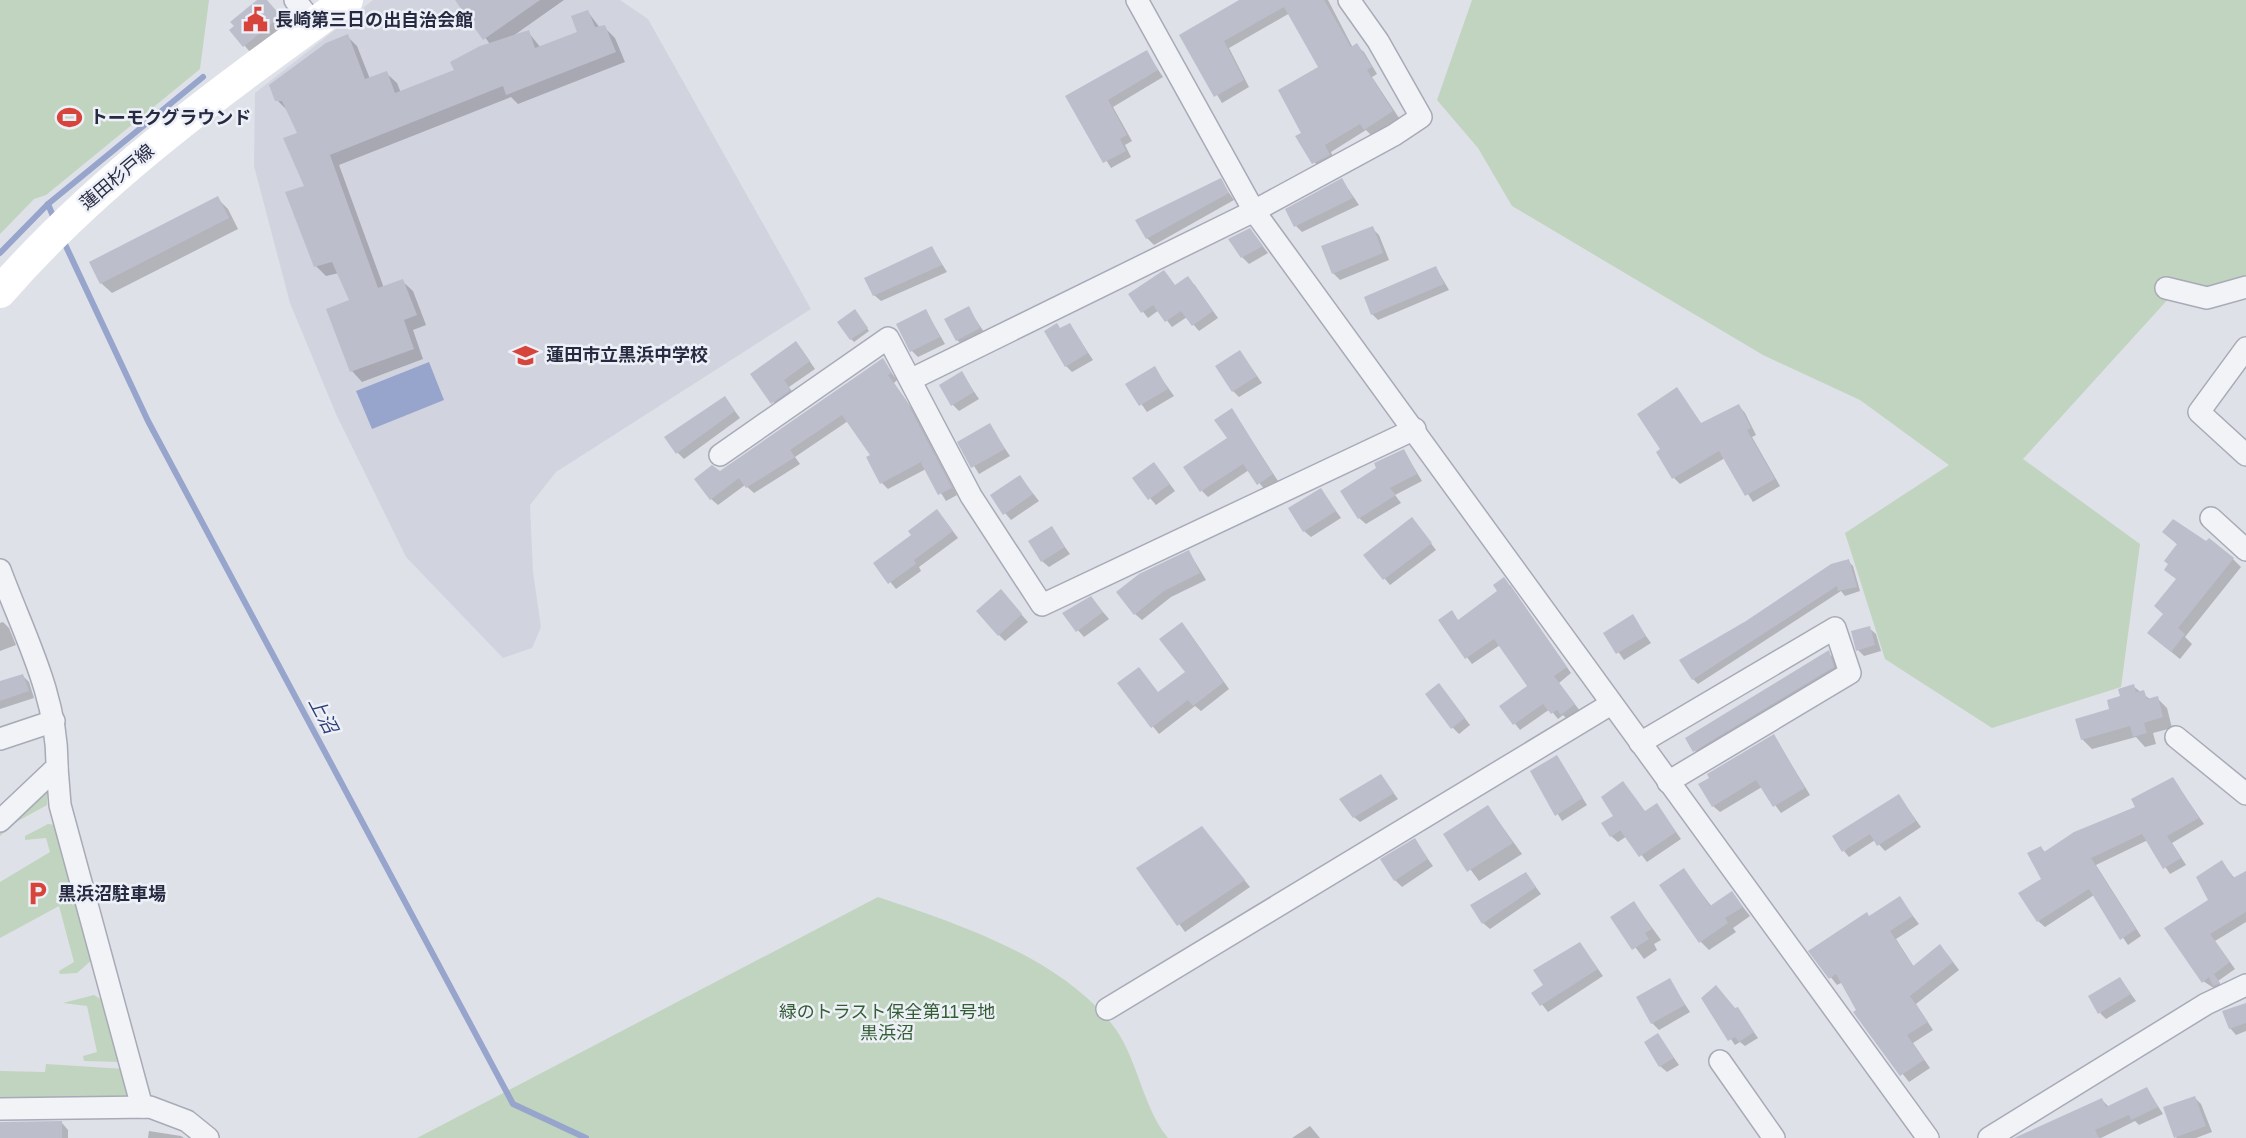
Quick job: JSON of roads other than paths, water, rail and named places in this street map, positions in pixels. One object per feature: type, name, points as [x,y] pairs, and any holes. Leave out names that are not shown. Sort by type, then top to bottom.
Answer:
[{"type":"main road","name":"蓮田杉戸線","points":[[0,292],[47,240],[95,195],[305,12],[344,1]]},
{"type":"street","points":[[1137,0],[1254,211],[1928,1138]]},
{"type":"street","points":[[912,379],[1254,211],[1394,135],[1420,117],[1378,41],[1349,0]]},
{"type":"street","points":[[2166,288],[2207,298],[2246,287]]},
{"type":"street","points":[[720,455],[888,338],[912,379],[971,496],[1042,605],[1415,429]]},
{"type":"street","points":[[2246,348],[2199,412],[2246,455]]},
{"type":"street","points":[[2211,518],[2246,550]]},
{"type":"street","points":[[0,570],[6,605],[37,661],[54,721],[60,804],[142,1107]]},
{"type":"street","points":[[1640,743],[1835,628],[1850,673],[1668,782]]},
{"type":"street","points":[[1107,1009],[1612,704]]},
{"type":"street","points":[[0,739],[54,721]]},
{"type":"street","points":[[2176,737],[2246,794]]},
{"type":"street","points":[[0,821],[57,767]]},
{"type":"street","points":[[1989,1138],[2206,1004],[2246,985]]},
{"type":"street","points":[[1720,1061],[1774,1138]]},
{"type":"street","points":[[0,1109],[150,1107],[187,1121],[208,1138]]},
{"type":"water","points":[[429,362],[444,400],[372,429],[356,391]]},
{"type":"waterway","points":[[0,253],[48,204],[203,77]]},
{"type":"waterway","points":[[48,204],[55,221]]},
{"type":"waterway","name":"上沼","points":[[63,240],[148,421],[513,1104],[586,1138]]},
{"type":"place","name":"長崎第三日の出自治会館","points":[[255,20]]},
{"type":"place","name":"トーモクグラウンド","points":[[70,118]]},
{"type":"place","name":"蓮田市立黒浜中学校","points":[[526,355]]},
{"type":"place","name":"黒浜沼駐車場","points":[[38,894]]},
{"type":"park label","name":"緑のトラスト保全第11号地 黒浜沼","points":[[887,1022]]}]
